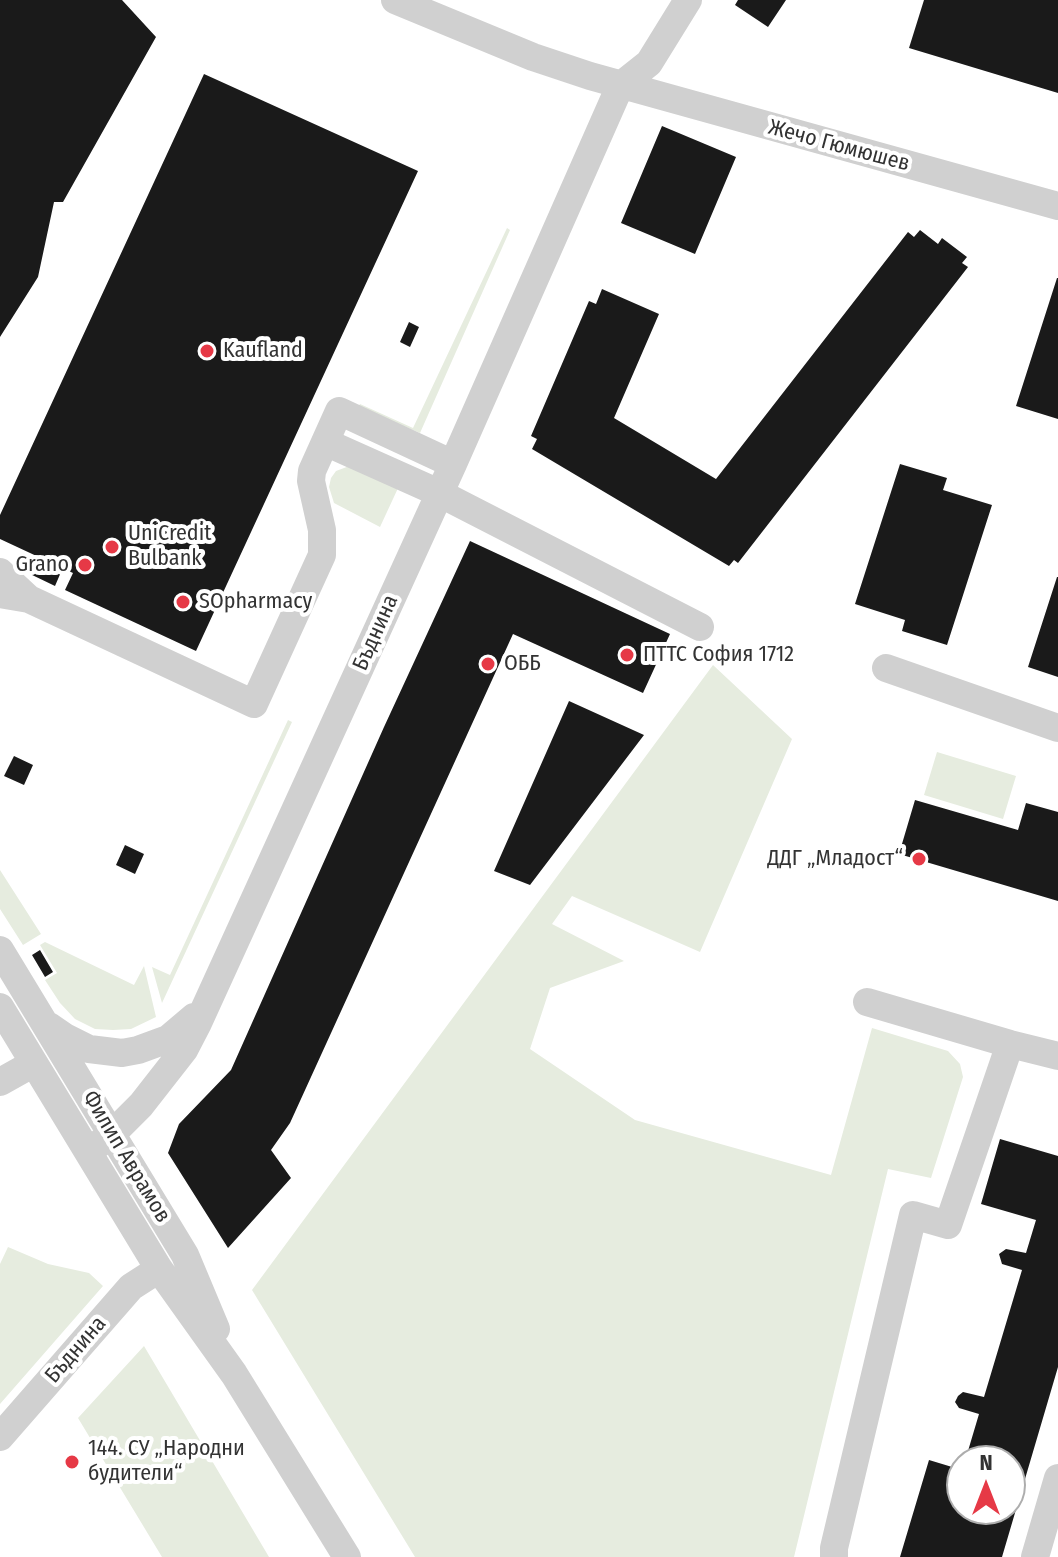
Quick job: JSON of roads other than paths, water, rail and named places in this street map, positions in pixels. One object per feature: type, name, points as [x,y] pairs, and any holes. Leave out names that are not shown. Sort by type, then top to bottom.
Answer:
[{"type":"street","name":"Жечо Гюмюшев","points":[[395,0],[533,57],[620,86],[1058,206]]},
{"type":"street","points":[[620,86],[649,63],[688,0]]},
{"type":"street","name":"Бъднина","points":[[88,1152],[112,1134],[163,1079],[184,1050],[446,479],[620,86]]},
{"type":"street","points":[[0,594],[29,599],[254,704],[322,555],[322,530],[311,481],[312,471],[332,426],[446,479],[700,627]]},
{"type":"street","points":[[0,572],[29,599]]},
{"type":"street","points":[[886,668],[1058,728]]},
{"type":"street","name":"Филип Аврамов","points":[[0,950],[185,1255],[234,1374]]},
{"type":"street","points":[[45,1023],[89,1049],[107,1053],[130,1052],[157,1044],[179,1031],[212,993]]},
{"type":"street","points":[[867,1002],[1058,1056]]},
{"type":"street","name":"Филип Аврамов","points":[[0,1007],[159,1269],[234,1374],[347,1557]]},
{"type":"street","points":[[834,1557],[913,1215],[948,1225],[1010,1044]]},
{"type":"street","points":[[0,1082],[34,1063]]},
{"type":"street","name":"Бъднина","points":[[0,1437],[131,1287],[159,1269]]},
{"type":"street","points":[[1035,1557],[1058,1478]]},
{"type":"place","name":"Kaufland","points":[[207,351]]},
{"type":"place","name":"UniCredit Bulbank","points":[[112,547]]},
{"type":"place","name":"Grano","points":[[85,565]]},
{"type":"place","name":"SOpharmacy","points":[[183,602]]},
{"type":"place","name":"ПТТС София 1712","points":[[627,655]]},
{"type":"place","name":"ОББ","points":[[488,664]]},
{"type":"place","name":"ДДГ „Младост“","points":[[919,859]]},
{"type":"place","name":"144. СУ „Народни будители“","points":[[72,1462]]}]
